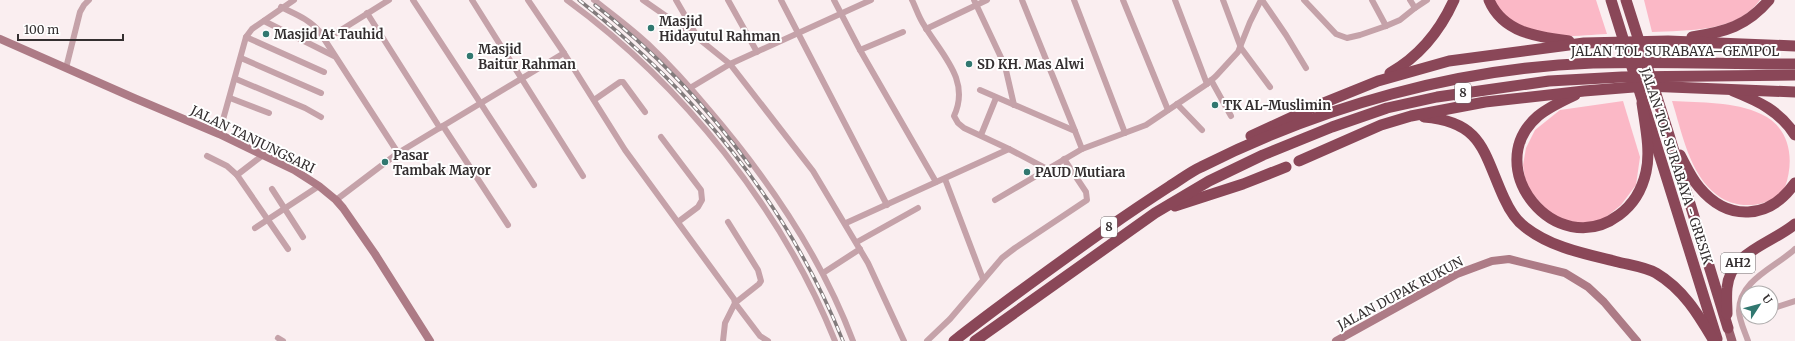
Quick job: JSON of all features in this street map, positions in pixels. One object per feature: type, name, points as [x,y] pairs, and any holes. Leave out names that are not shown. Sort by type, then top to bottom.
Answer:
[{"type":"highway","points":[[1378,81],[1414,57],[1428,43],[1446,19],[1454,0]]},
{"type":"highway","points":[[1489,0],[1497,14],[1515,29],[1535,36],[1584,43]]},
{"type":"highway","name":"JALAN TOL SURABAYA - GRESIK","points":[[1611,0],[1619,31],[1718,341]]},
{"type":"highway","name":"JALAN TOL SURABAYA - GRESIK","points":[[1626,0],[1728,328]]},
{"type":"highway","points":[[1629,0],[1632,22]]},
{"type":"highway","points":[[1668,41],[1712,34],[1742,24],[1758,12],[1769,0]]},
{"type":"highway","points":[[1199,168],[1233,145],[1264,129],[1378,81],[1448,61],[1584,43],[1668,41],[1795,46]]},
{"type":"highway","name":"JALAN TOL SURABAYA–GEMPOL","points":[[954,341],[1021,289],[1132,211],[1199,168],[1266,136],[1330,112],[1385,96],[1451,80],[1517,70],[1593,63],[1795,64]]},
{"type":"highway","name":"JALAN TOL SURABAYA–GEMPOL","points":[[975,341],[1155,213],[1209,181],[1263,155],[1332,127],[1387,108],[1430,99],[1549,81],[1622,77],[1795,75]]},
{"type":"highway","points":[[1299,161],[1352,136],[1381,125],[1411,116],[1484,102],[1646,86],[1795,92]]},
{"type":"highway","points":[[1725,88],[1750,98],[1771,109],[1782,117],[1795,134]]},
{"type":"highway","points":[[1584,91],[1554,105],[1538,117],[1521,141],[1518,158],[1519,178],[1524,191],[1533,204],[1550,218],[1567,226],[1588,227],[1610,222],[1629,208],[1640,192],[1646,171],[1647,144],[1642,103]]},
{"type":"highway","points":[[1411,116],[1443,118],[1456,123],[1475,136],[1489,160],[1508,206],[1517,220],[1526,228],[1556,245],[1654,272],[1680,291],[1692,305],[1714,341]]},
{"type":"highway","points":[[1669,135],[1698,187],[1711,199],[1738,212],[1761,211],[1771,206],[1788,192],[1795,183]]},
{"type":"highway","points":[[1155,213],[1243,184],[1286,167]]},
{"type":"highway","name":"AH2","points":[[1728,328],[1727,288],[1730,275],[1736,265],[1745,255],[1785,233],[1795,224]]},
{"type":"main road","name":"JALAN TANJUNGSARI","points":[[0,39],[219,134],[294,170],[319,186],[336,200],[375,254],[430,341]]},
{"type":"main road","name":"JALAN DUPAK RUKUN","points":[[1336,341],[1457,274],[1492,262],[1510,259],[1565,273],[1588,287],[1604,302],[1637,341]]},
{"type":"main road","points":[[1728,328],[1732,341]]},
{"type":"street","points":[[66,68],[80,12],[88,0]]},
{"type":"street","points":[[219,134],[236,79],[246,37],[252,29],[294,0]]},
{"type":"street","points":[[324,40],[389,0]]},
{"type":"street","points":[[413,0],[534,184]]},
{"type":"street","points":[[472,0],[583,176]]},
{"type":"street","points":[[528,0],[564,53],[625,150],[734,299],[735,303],[759,338],[768,341]]},
{"type":"street","points":[[567,0],[584,12],[644,65],[693,116],[719,146],[749,185],[783,237],[810,283],[836,341]]},
{"type":"street","points":[[594,0],[647,43],[676,71],[736,141],[762,175],[823,272],[844,316],[853,341]]},
{"type":"street","points":[[643,0],[699,39],[730,64],[813,171],[857,242],[904,341]]},
{"type":"street","points":[[676,0],[699,39]]},
{"type":"street","points":[[728,0],[757,52]]},
{"type":"street","points":[[781,0],[799,32],[887,205]]},
{"type":"street","points":[[834,0],[860,50],[936,182]]},
{"type":"street","points":[[690,88],[730,64],[841,12],[871,0]]},
{"type":"street","points":[[912,0],[926,29],[952,67],[959,85],[960,100],[954,116],[955,119],[964,128],[981,135],[1047,169]]},
{"type":"street","points":[[926,29],[975,3],[987,0]]},
{"type":"street","points":[[1022,0],[1082,149]]},
{"type":"street","points":[[1074,0],[1125,132]]},
{"type":"street","points":[[1123,0],[1168,110]]},
{"type":"street","points":[[1175,0],[1209,82],[1231,116]]},
{"type":"street","points":[[1223,0],[1241,48],[1270,87]]},
{"type":"street","points":[[995,200],[1082,149],[1146,125],[1209,82],[1241,48],[1250,22],[1262,0],[1306,68]]},
{"type":"street","points":[[1372,0],[1386,26]]},
{"type":"street","points":[[1410,0],[1415,8]]},
{"type":"street","points":[[1303,1],[1336,34],[1342,37],[1353,37],[1400,20],[1427,0]]},
{"type":"street","points":[[975,3],[1005,66],[1014,105]]},
{"type":"street","points":[[281,8],[314,25],[398,153]]},
{"type":"street","points":[[367,13],[441,127],[508,225]]},
{"type":"street","points":[[264,21],[334,56]]},
{"type":"street","points":[[860,50],[903,32]]},
{"type":"street","points":[[246,37],[324,72]]},
{"type":"street","points":[[336,200],[398,153],[564,53]]},
{"type":"street","points":[[241,58],[320,93]]},
{"type":"street","points":[[236,79],[293,102],[321,117]]},
{"type":"street","points":[[594,100],[622,82],[645,112]]},
{"type":"street","points":[[980,90],[1075,131]]},
{"type":"street","points":[[230,98],[268,113]]},
{"type":"street","points":[[981,135],[996,98]]},
{"type":"street","points":[[1177,104],[1202,130]]},
{"type":"street","points":[[661,137],[697,183],[702,196],[698,207],[678,222]]},
{"type":"street","points":[[846,223],[1009,149]]},
{"type":"street","points":[[237,175],[263,155]]},
{"type":"street","points":[[208,156],[227,166],[237,175],[288,249]]},
{"type":"street","points":[[926,341],[950,319],[1002,258],[1014,248],[1087,200],[1086,192],[1064,159]]},
{"type":"street","points":[[945,179],[983,279]]},
{"type":"street","points":[[255,228],[319,186]]},
{"type":"street","points":[[272,189],[303,237]]},
{"type":"street","points":[[857,242],[918,208]]},
{"type":"street","points":[[723,341],[725,323],[735,303],[761,281],[758,270],[728,222]]},
{"type":"street","points":[[823,272],[860,249]]},
{"type":"street","points":[[1749,285],[1795,249]]},
{"type":"street","points":[[1779,306],[1795,301]]},
{"type":"street","points":[[1743,325],[1748,341]]},
{"type":"shaded area","points":[[1492,0],[1596,0],[1607,34],[1547,36],[1524,31],[1515,26]]},
{"type":"shaded area","points":[[1644,0],[1760,0],[1750,11],[1738,19],[1725,24],[1695,30],[1652,32]]},
{"type":"shaded area","points":[[1623,101],[1640,157],[1636,185],[1621,205],[1605,218],[1587,224],[1567,224],[1551,215],[1526,186],[1523,165],[1526,148],[1535,130],[1560,110]]},
{"type":"shaded area","points":[[1672,101],[1717,103],[1740,107],[1761,114],[1771,120],[1784,135],[1788,145],[1790,166],[1785,187],[1771,200],[1752,205],[1733,203],[1717,195],[1707,186],[1693,164],[1683,139]]},
{"type":"railway","points":[[579,0],[621,35],[661,72],[699,112],[734,154],[766,198],[795,243],[821,291],[843,341]]},
{"type":"railway","points":[[595,5],[638,41],[678,80],[716,122],[750,166]]},
{"type":"place","name":"Masjid Hidayutul Rahman","points":[[651,28]]},
{"type":"place","name":"Masjid At Tauhid","points":[[266,34]]},
{"type":"place","name":"Masjid Baitur Rahman","points":[[470,56]]},
{"type":"place","name":"SD KH. Mas Alwi","points":[[969,64]]},
{"type":"place","name":"TK AL-Muslimin","points":[[1215,105]]},
{"type":"place","name":"Pasar Tambak Mayor","points":[[385,162]]},
{"type":"place","name":"PAUD Mutiara","points":[[1027,172]]}]
